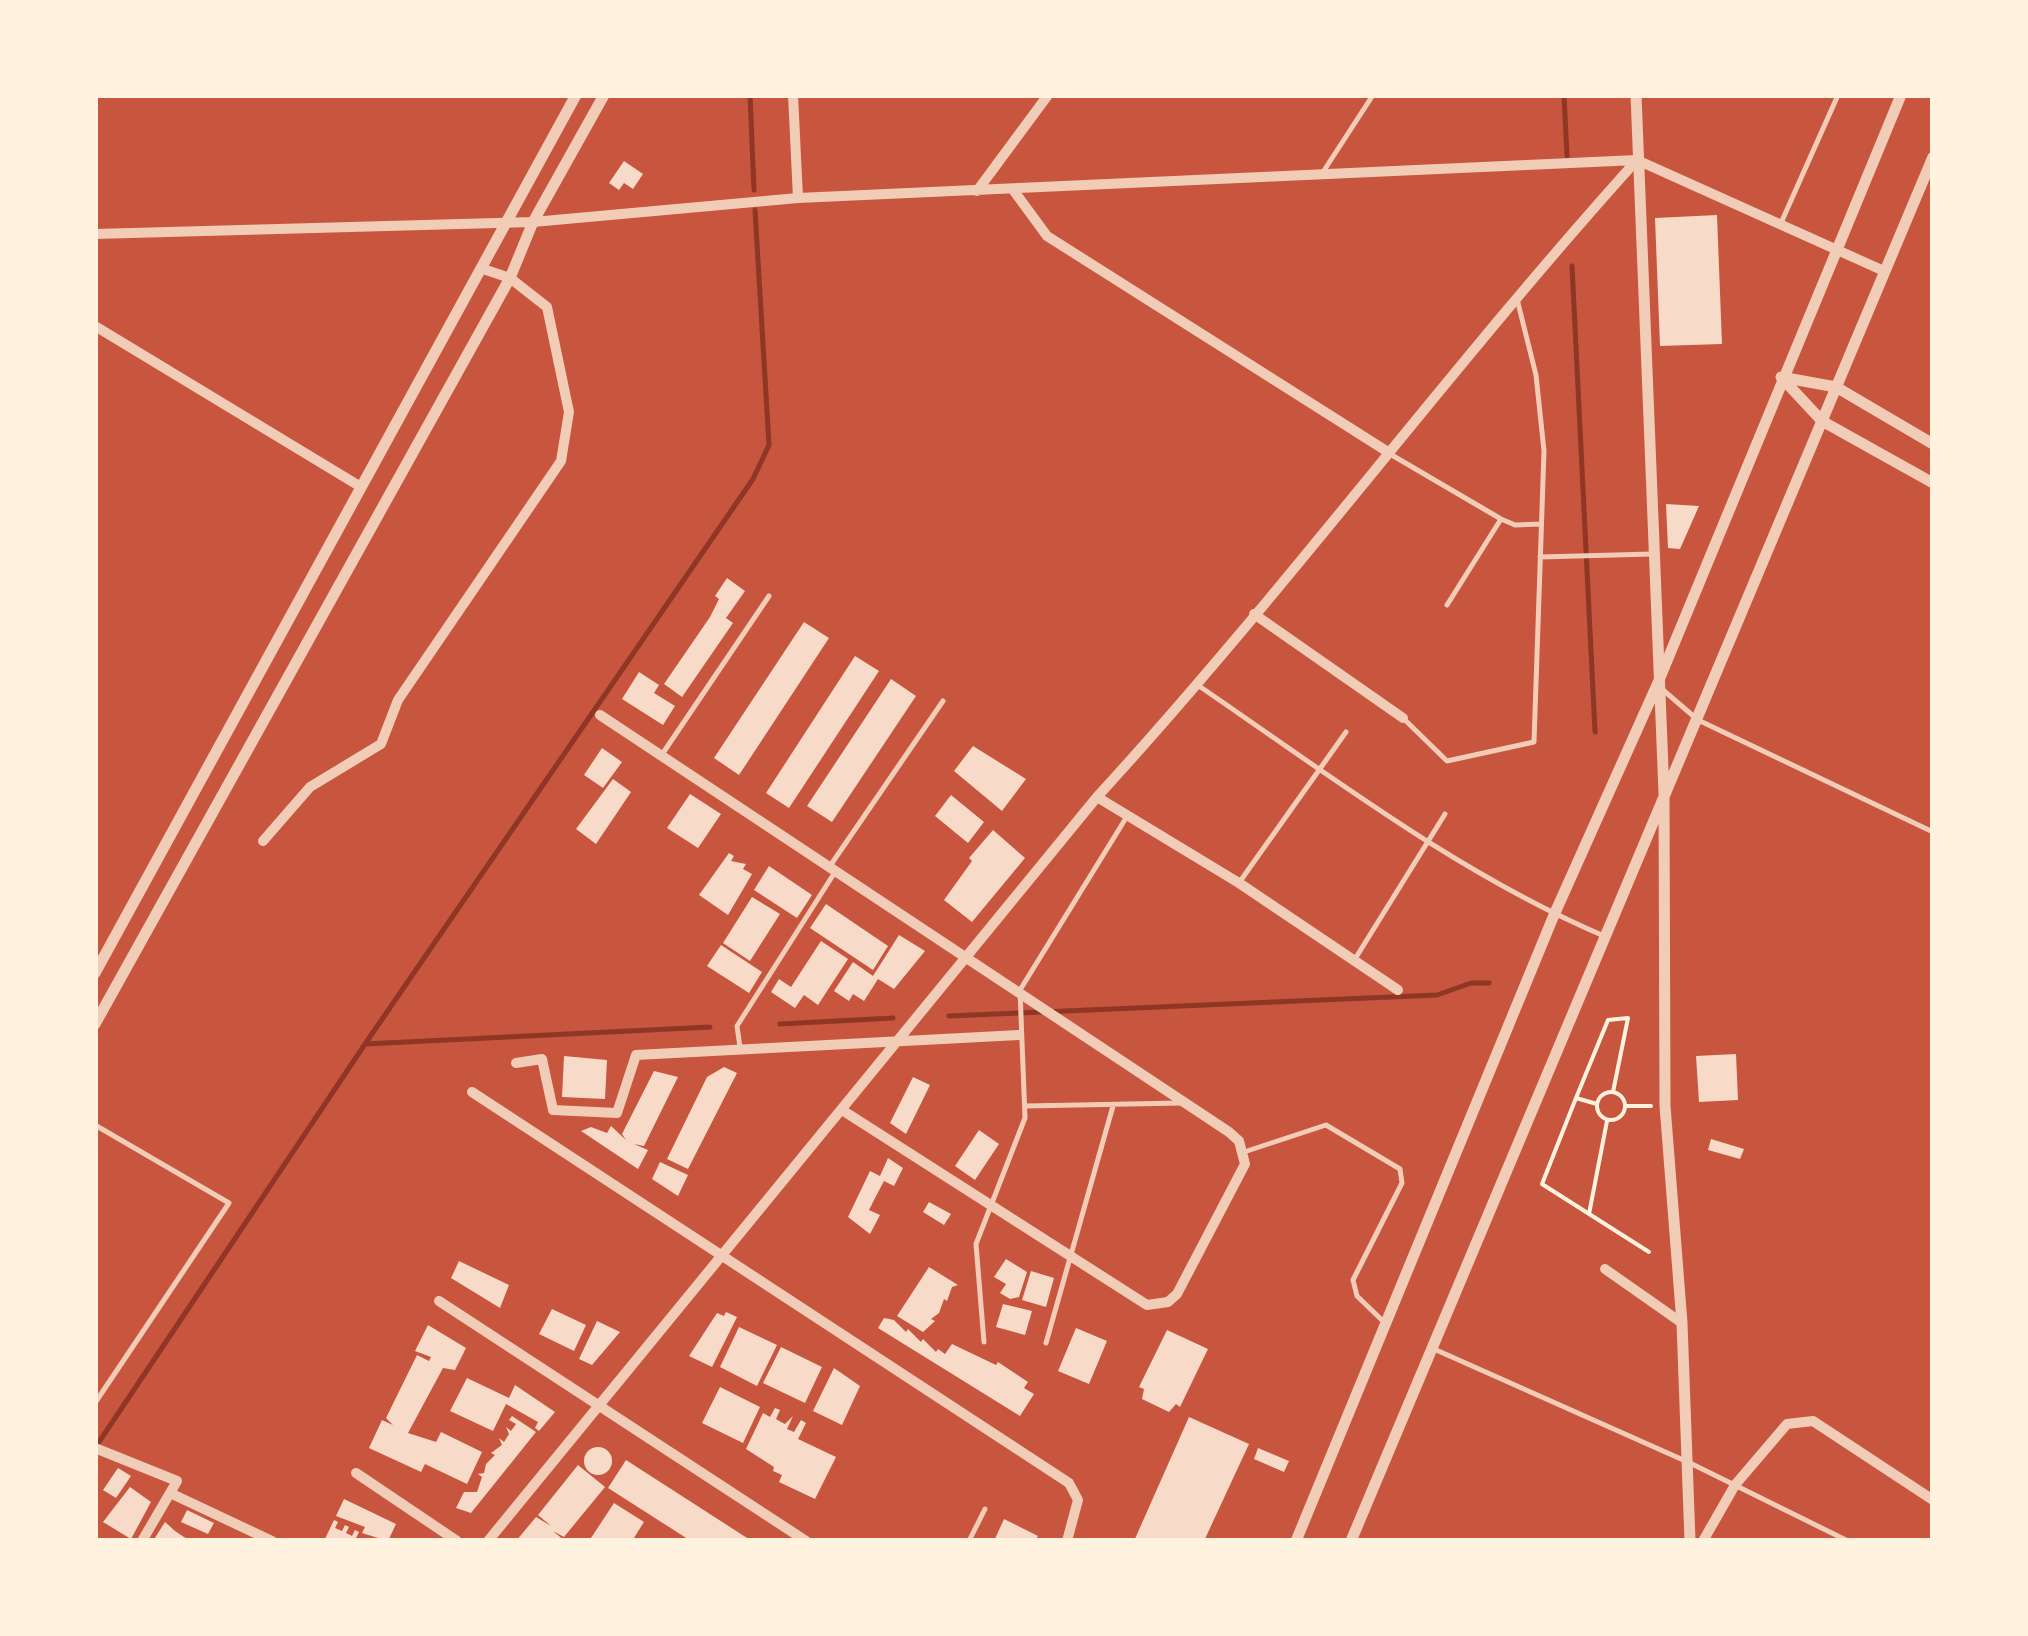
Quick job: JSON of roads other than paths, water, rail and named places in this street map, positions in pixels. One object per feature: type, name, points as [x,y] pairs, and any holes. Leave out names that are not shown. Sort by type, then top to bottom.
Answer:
[{"type":"street","points":[[95,973],[576,95]]},
{"type":"street","points":[[95,1024],[510,278],[533,222],[604,95]]},
{"type":"street","points":[[792,95],[798,198]]},
{"type":"street","points":[[977,191],[1048,95]]},
{"type":"street","points":[[1636,95],[1664,793],[1665,1106],[1682,1323],[1690,1541]]},
{"type":"street","points":[[1296,1541],[1388,1326],[1554,914],[1657,685],[1781,377],[1901,95]]},
{"type":"street","points":[[1351,1541],[1933,157]]},
{"type":"street","points":[[95,234],[533,222],[798,198],[1637,160],[1884,271]]},
{"type":"street","points":[[488,1541],[1097,797],[1199,686],[1516,294],[1637,160]]},
{"type":"street","points":[[1014,190],[1047,236],[1388,452]]},
{"type":"street","points":[[262,841],[310,786],[381,744],[398,700],[560,461],[569,412],[547,307],[510,278],[482,269]]},
{"type":"street","points":[[95,326],[361,487]]},
{"type":"street","points":[[1781,377],[1836,387],[1933,444]]},
{"type":"street","points":[[1781,377],[1822,421],[1933,484]]},
{"type":"street","points":[[1254,614],[1403,718]]},
{"type":"street","points":[[600,715],[663,753],[1229,1132],[1244,1152],[1245,1164],[1178,1294],[1156,1305],[1135,1300],[842,1110]]},
{"type":"street","points":[[1097,797],[1239,883],[1398,990]]},
{"type":"street","points":[[516,1063],[542,1060],[552,1110],[617,1113],[636,1056],[1019,1035]]},
{"type":"street","points":[[472,1092],[1069,1483],[1078,1500],[1067,1541]]},
{"type":"street","points":[[1605,1268],[1682,1323]]},
{"type":"street","points":[[440,1300],[806,1541]]},
{"type":"street","points":[[1703,1541],[1735,1485],[1787,1424],[1812,1421],[1933,1500]]},
{"type":"street","points":[[95,1448],[177,1481],[142,1541]]},
{"type":"street","points":[[356,1473],[457,1541]]},
{"type":"street","points":[[170,1493],[272,1541]]},
{"type":"lane","points":[[1322,174],[1373,95]]},
{"type":"lane","points":[[1780,226],[1838,95]]},
{"type":"lane","points":[[1403,718],[1447,761],[1534,742],[1542,432],[1536,375],[1516,294]]},
{"type":"lane","points":[[1388,452],[1500,519],[1515,525],[1540,524]]},
{"type":"lane","points":[[1447,605],[1500,519]]},
{"type":"lane","points":[[1539,556],[1652,554]]},
{"type":"lane","points":[[663,753],[769,596]]},
{"type":"lane","points":[[1657,685],[1698,720],[1933,832]]},
{"type":"lane","points":[[1199,686],[1432,840],[1554,914],[1606,936]]},
{"type":"lane","points":[[740,1050],[737,1026],[834,867],[944,701]]},
{"type":"lane","points":[[1239,883],[1346,732]]},
{"type":"lane","points":[[1353,961],[1445,814]]},
{"type":"lane","points":[[984,1342],[976,1244],[1025,1118],[1018,1021],[1020,990],[1126,818]]},
{"type":"lane","points":[[1024,1106],[1184,1102]]},
{"type":"lane","points":[[1046,1343],[1114,1106]]},
{"type":"lane","points":[[95,1125],[229,1203],[95,1404]]},
{"type":"lane","points":[[1244,1152],[1326,1125],[1400,1168],[1402,1183],[1353,1280],[1356,1296],[1388,1326]]},
{"type":"lane","points":[[1431,1348],[1690,1463],[1848,1541]]},
{"type":"lane","points":[[969,1541],[985,1509]]},
{"type":"waterway","points":[[750,95],[754,190]]},
{"type":"waterway","points":[[1564,95],[1567,156]]},
{"type":"waterway","points":[[365,1044],[753,479],[769,445],[755,210]]},
{"type":"waterway","points":[[1572,266],[1595,732]]},
{"type":"waterway","points":[[949,1016],[1437,995],[1471,983],[1489,983]]},
{"type":"waterway","points":[[780,1024],[893,1018]]},
{"type":"waterway","points":[[95,1448],[365,1044],[710,1027]]}]
